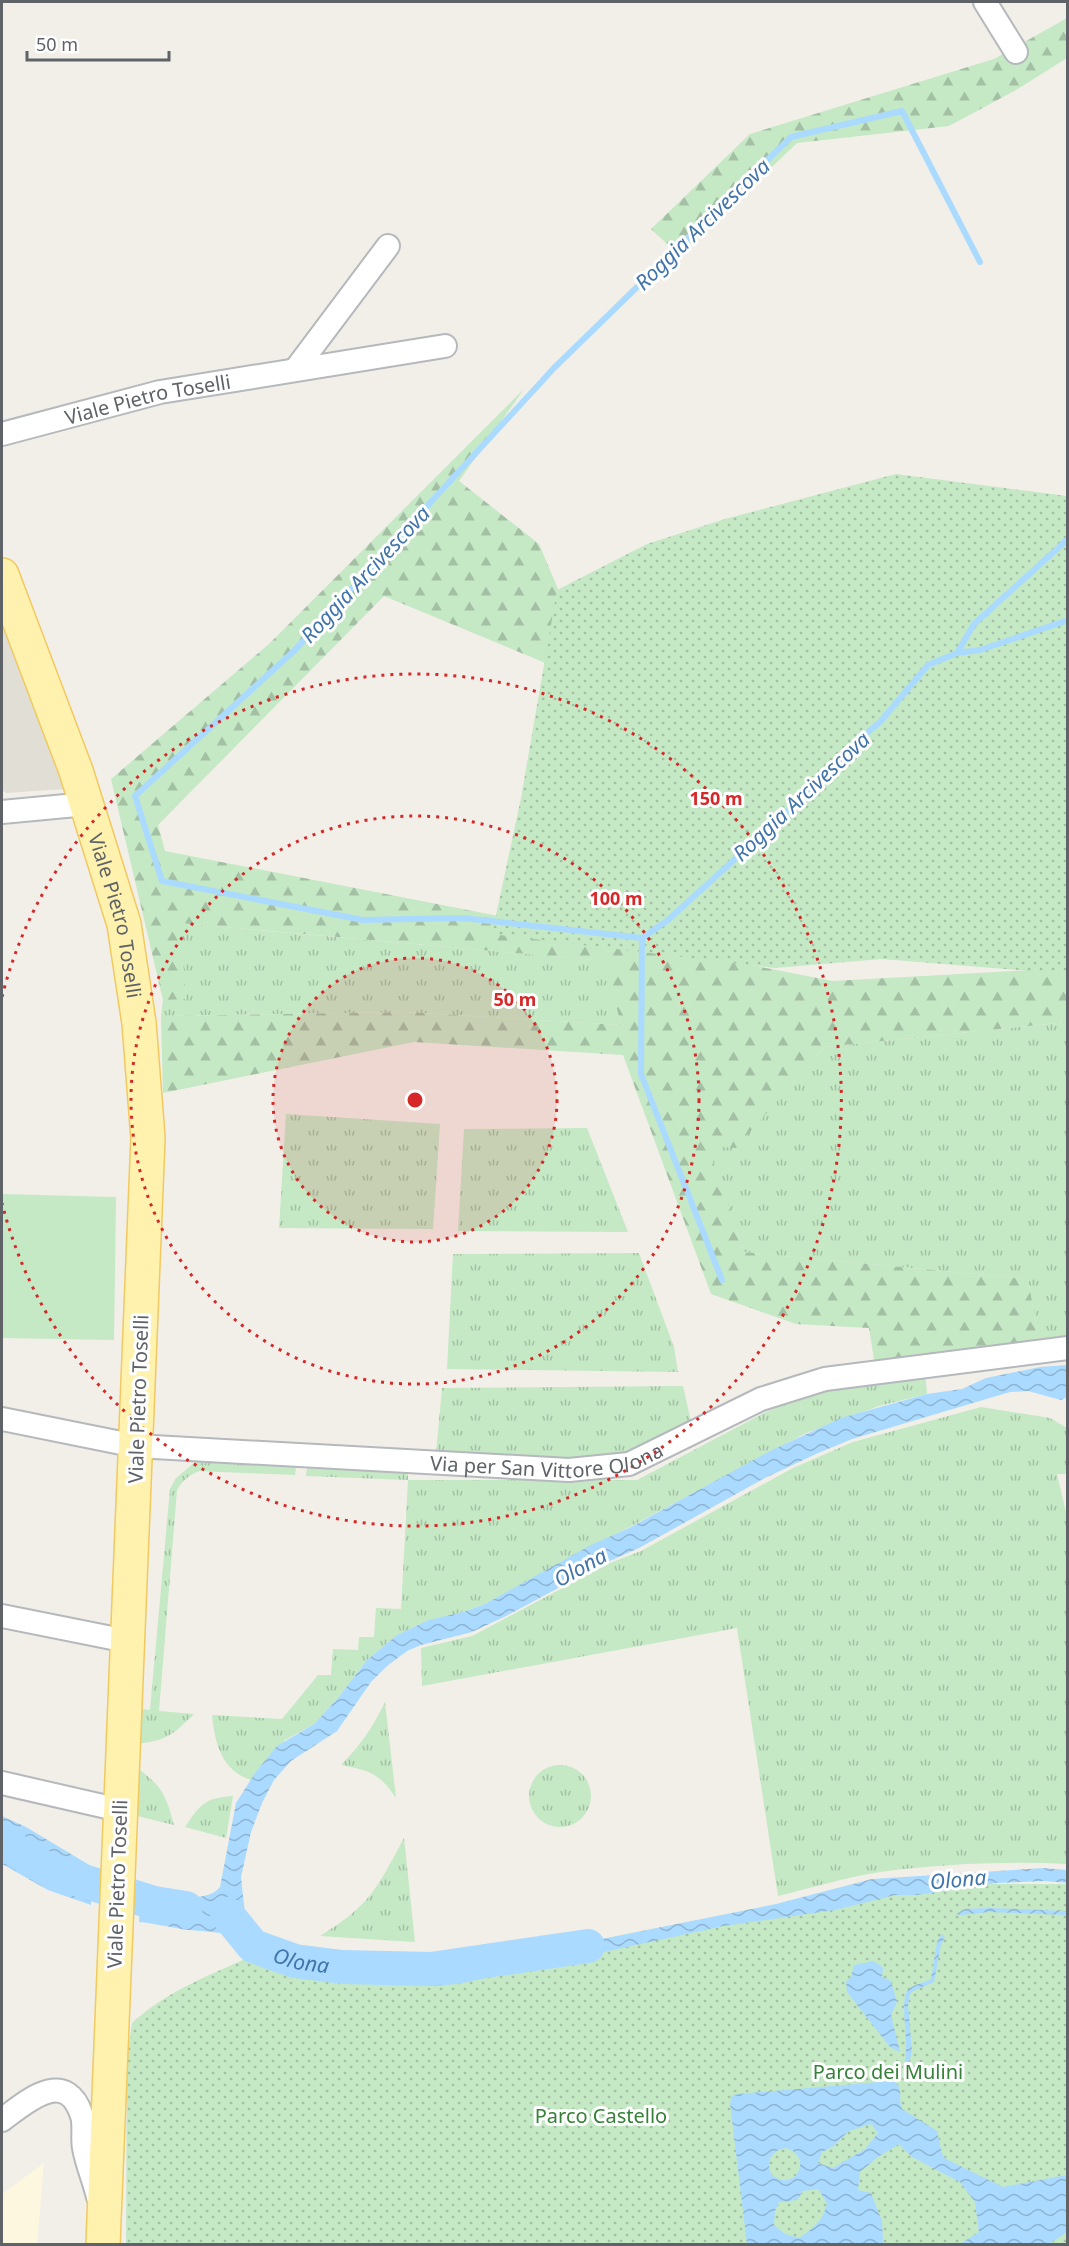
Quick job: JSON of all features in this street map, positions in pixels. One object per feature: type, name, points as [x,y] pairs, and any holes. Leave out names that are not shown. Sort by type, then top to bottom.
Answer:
[{"type":"main road","name":"Viale Pietro Toselli","points":[[2,575],[87,804],[123,924],[139,1023],[148,1137],[103,2232]]},
{"type":"street","points":[[986,2],[1016,52]]},
{"type":"street","points":[[295,370],[388,246]]},
{"type":"street","name":"Viale Pietro Toselli","points":[[2,434],[160,392],[445,346]]},
{"type":"street","points":[[2,812],[87,804]]},
{"type":"street","name":"Via per San Vittore Olona","points":[[2,1419],[136,1446],[569,1470],[629,1464],[761,1399],[825,1379],[1068,1348]]},
{"type":"street","points":[[2,1616],[127,1641]]},
{"type":"street","points":[[2,1783],[120,1810]]},
{"type":"street","points":[[2,2120],[34,2096],[49,2090],[64,2092],[74,2102],[82,2116],[84,2148],[103,2232]]},
{"type":"shaded area","points":[[2,615],[66,789],[6,793],[2,790]]},
{"type":"shaded area","points":[[44,2163],[37,2244],[2,2244],[2,2194]]},
{"type":"green space","points":[[1067,18],[1067,58],[1016,90],[949,126],[797,143],[679,255],[651,229],[750,134],[994,59]]},
{"type":"green space","points":[[524,389],[459,481],[539,544],[563,601],[702,728],[384,596],[158,825],[165,851],[833,981],[1067,968],[1067,1022],[824,1047],[736,1148],[708,1146],[744,1252],[1028,1279],[1040,1346],[875,1366],[869,1328],[796,1324],[711,1294],[623,1055],[414,1042],[163,1093],[161,1016],[406,1012],[621,1025],[605,961],[180,923],[186,999],[163,1000],[111,779],[269,644]]},
{"type":"green space","points":[[896,474],[1067,496],[1067,974],[882,959],[775,968],[492,934],[521,798],[557,590],[647,544],[725,519]]},
{"type":"green space","points":[[179,923],[606,961],[621,1025],[406,1012],[161,1016],[163,1000],[186,998]]},
{"type":"green space","points":[[1067,1022],[1067,1340],[1040,1346],[1028,1279],[744,1252],[707,1145],[736,1147],[824,1047]]},
{"type":"green space","points":[[286,1114],[440,1124],[433,1229],[279,1228]]},
{"type":"green space","points":[[587,1128],[628,1232],[458,1231],[464,1129]]},
{"type":"green space","points":[[2,1194],[116,1197],[114,1340],[2,1338]]},
{"type":"green space","points":[[639,1253],[674,1347],[678,1372],[447,1369],[453,1254]]},
{"type":"green space","points":[[925,1371],[927,1394],[879,1406],[806,1433],[485,1604],[397,1635],[367,1660],[338,1698],[314,1724],[285,1740],[251,1780],[241,1775],[233,1770],[221,1754],[212,1715],[282,1719],[318,1675],[331,1675],[333,1649],[358,1650],[359,1637],[374,1637],[376,1608],[401,1609],[408,1480],[637,1480],[768,1411],[823,1389]]},
{"type":"green space","points":[[683,1386],[692,1426],[628,1454],[572,1462],[436,1454],[442,1388]]},
{"type":"green space","points":[[981,1407],[1050,1418],[1067,1428],[1067,1474],[1057,1474],[1068,1521],[1067,1864],[997,1863],[903,1869],[854,1877],[778,1896],[737,1628],[422,1686],[421,1648],[472,1636],[610,1563],[641,1551],[793,1468],[853,1442]]},
{"type":"green space","points":[[195,1462],[296,1467],[295,1475],[199,1471],[186,1479],[177,1490],[159,1711],[194,1714],[168,1736],[136,1744],[139,1709],[150,1710],[170,1489],[176,1478]]},
{"type":"green space","points":[[307,1468],[408,1472],[408,1480],[306,1476]]},
{"type":"green space","points":[[385,1702],[396,1798],[373,1774],[341,1765],[366,1736]]},
{"type":"green space","points":[[560,1765],[582,1774],[591,1796],[582,1818],[560,1827],[538,1818],[529,1796],[538,1774]]},
{"type":"green space","points":[[135,1766],[157,1785],[165,1797],[174,1825],[133,1815]]},
{"type":"green space","points":[[233,1796],[226,1838],[185,1827],[204,1804],[216,1798]]},
{"type":"green space","points":[[404,1838],[415,1942],[320,1936],[362,1905],[379,1883]]},
{"type":"green space","name":"Parco dei Mulini","points":[[979,1884],[1067,1884],[1067,2244],[126,2244],[127,2057],[132,2023],[174,1993],[252,1956],[266,1965],[322,1975],[411,1977],[693,1921]]},
{"type":"water","points":[[1067,1365],[1067,1397],[1061,1400],[1028,1391],[1010,1392],[852,1439],[765,1478],[639,1548],[601,1565],[506,1616],[472,1632],[421,1645],[407,1651],[371,1682],[337,1731],[291,1761],[274,1780],[251,1832],[241,1877],[246,1923],[254,1936],[245,1944],[230,1935],[221,1933],[139,1922],[141,1887],[171,1895],[194,1897],[213,1893],[220,1887],[236,1803],[255,1773],[277,1746],[314,1724],[338,1698],[367,1660],[397,1635],[429,1620],[485,1604],[591,1545],[629,1528],[772,1450],[841,1418],[927,1394],[962,1389],[986,1378],[1040,1367]]},
{"type":"water","points":[[2,1816],[26,1827],[91,1866],[91,1905],[48,1890],[2,1864]]},
{"type":"water","points":[[1044,1868],[1067,1870],[1067,1883],[1045,1881],[997,1883],[917,1895],[895,1895],[835,1910],[723,1926],[458,1984],[430,1986],[323,1977],[289,1971],[257,1956],[267,1947],[293,1960],[324,1965],[430,1974],[456,1973],[597,1940],[776,1904],[872,1879]]},
{"type":"water","points":[[965,1909],[1067,1911],[1067,1915],[989,1912],[956,1914]]},
{"type":"water","points":[[942,1934],[945,1937],[941,1944],[934,1982],[910,1994],[908,2005],[912,2051],[907,2071],[903,2068],[906,2048],[904,2003],[906,1994],[911,1987],[931,1979],[937,1942]]},
{"type":"water","points":[[874,1961],[883,1968],[882,1977],[891,1981],[897,2002],[891,2015],[900,2052],[890,2047],[847,1992],[846,1982],[851,1977],[854,1965]]},
{"type":"water","points":[[891,2081],[896,2083],[900,2089],[902,2109],[937,2131],[942,2154],[946,2159],[1003,2187],[1067,2175],[1067,2232],[1049,2244],[960,2244],[979,2232],[975,2202],[960,2182],[912,2157],[899,2144],[860,2172],[858,2190],[871,2193],[882,2221],[883,2244],[747,2244],[730,2103],[732,2096]],"holes":[[[871,2124],[878,2133],[865,2149],[833,2168],[818,2163],[822,2152],[832,2147],[849,2131]],[[786,2148],[799,2158],[798,2172],[788,2180],[781,2180],[772,2175],[769,2166],[773,2154]],[[818,2189],[827,2203],[817,2224],[799,2238],[785,2234],[774,2225],[775,2211],[779,2202],[798,2199],[803,2191]]]},
{"type":"waterway","name":"Roggia Arcivescova","points":[[642,938],[463,918],[363,920],[162,881],[135,796],[295,650],[554,368],[791,137],[902,111],[980,262]]},
{"type":"waterway","name":"Roggia Arcivescova","points":[[957,653],[974,624],[1068,539]]},
{"type":"waterway","name":"Roggia Arcivescova","points":[[722,1280],[641,1074],[642,938],[668,920],[822,780],[850,747],[880,722],[928,665],[957,653],[980,650],[1068,620]]},
{"type":"waterway","name":"Olona","points":[[2,1842],[48,1870],[154,1903],[186,1908]]},
{"type":"waterway","name":"Olona","points":[[227,1914],[253,1946],[295,1961],[342,1967],[431,1969],[588,1946]]},
{"type":"park label","name":"Parco Castello","points":[[601,2115]]}]
